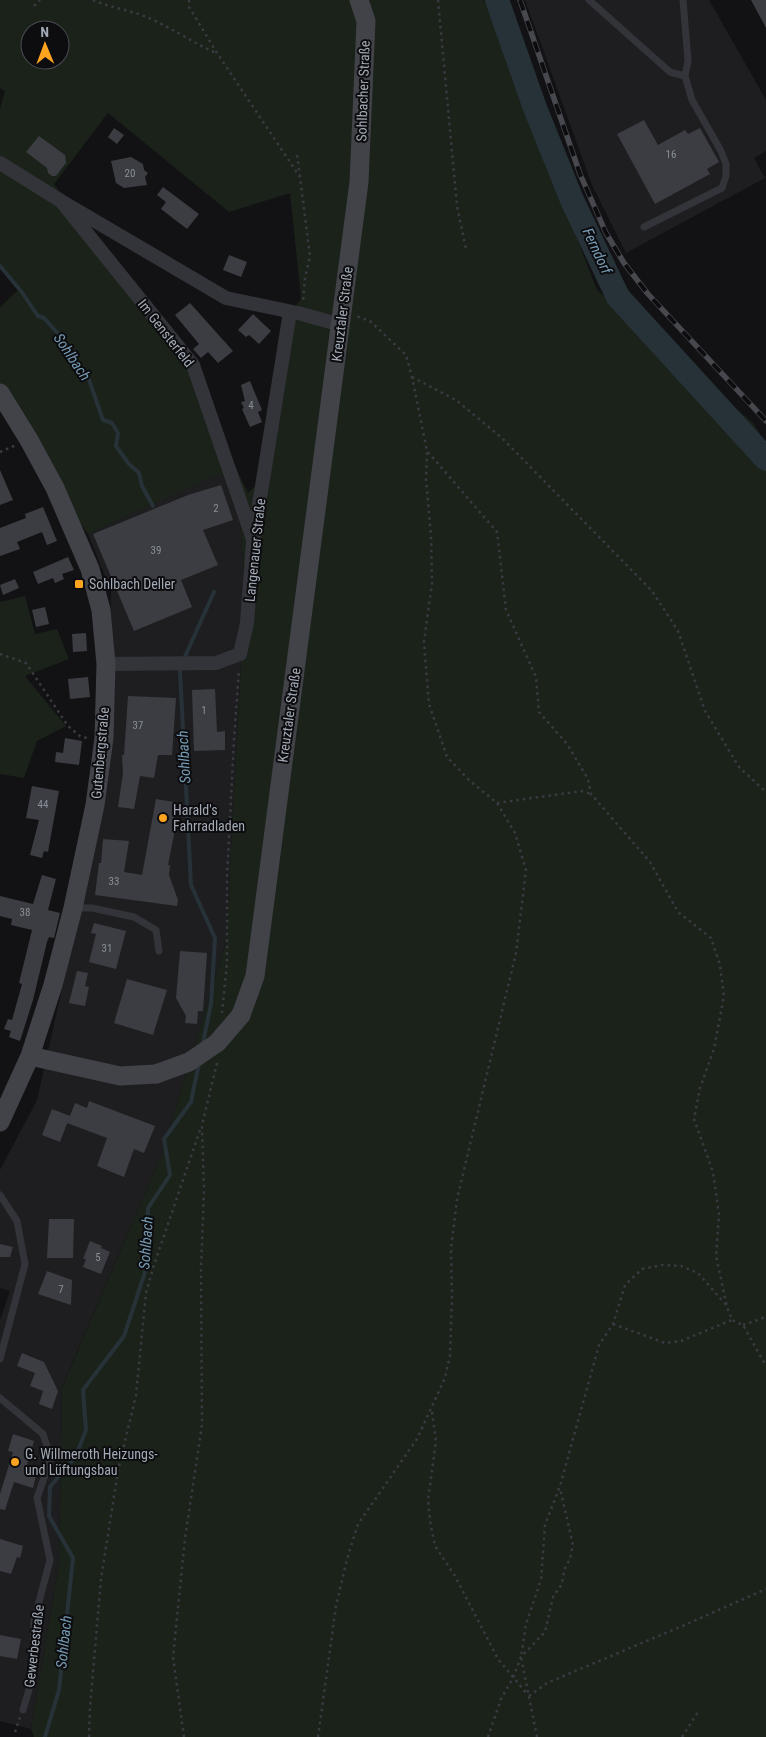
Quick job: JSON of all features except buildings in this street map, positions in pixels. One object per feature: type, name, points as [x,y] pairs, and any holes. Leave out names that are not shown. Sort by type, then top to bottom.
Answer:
[{"type":"street","name":"Sohlbacher Straße","points":[[359,0],[366,21],[359,182]]},
{"type":"street","name":"Im Gensterfeld","points":[[0,163],[226,298],[296,313],[342,318]]},
{"type":"street","name":"Kreuztaler Straße","points":[[30,1056],[120,1076],[156,1074],[189,1062],[217,1042],[241,1014],[255,976],[359,182]]},
{"type":"street","name":"Im Gensterfeld","points":[[61,201],[193,365],[253,542]]},
{"type":"street","name":"Langenauer Straße","points":[[240,654],[247,623],[253,542],[296,313]]},
{"type":"street","name":"Gutenbergstraße","points":[[0,393],[29,440],[55,488],[90,569],[101,610],[106,664],[104,738],[95,805],[73,908],[53,985],[30,1056],[1,1119]]},
{"type":"street","points":[[106,664],[216,663],[240,654]]},
{"type":"lane","points":[[589,0],[670,72],[685,76]]},
{"type":"lane","points":[[644,227],[722,188],[726,176],[726,164],[721,151],[692,100],[685,76],[688,61],[682,0]]},
{"type":"lane","points":[[73,908],[92,908],[134,917],[156,930],[159,951]]},
{"type":"lane","points":[[0,1195],[17,1222],[25,1264],[0,1359]]},
{"type":"lane","name":"Gewerbestraße","points":[[0,1398],[43,1434],[51,1458],[37,1498],[50,1560],[34,1621],[33,1676],[23,1710]]},
{"type":"path","points":[[34,6],[40,0]]},
{"type":"path","points":[[93,0],[129,10],[150,19],[217,54]]},
{"type":"path","points":[[189,0],[190,7],[217,54],[300,177]]},
{"type":"path","points":[[438,0],[457,206],[466,249]]},
{"type":"path","points":[[296,313],[310,256],[297,155]]},
{"type":"path","points":[[318,1737],[336,1606],[347,1559],[358,1524],[417,1439],[432,1410],[445,1378],[450,1355],[451,1250],[458,1199],[516,953],[526,870],[515,834],[497,803],[446,758],[429,704],[424,642],[432,583],[431,536],[426,478],[427,451],[406,355],[370,321],[342,318]]},
{"type":"path","points":[[412,378],[456,400],[502,438],[652,591],[678,631],[706,711],[739,767],[766,792]]},
{"type":"path","points":[[427,451],[497,532],[506,610],[536,677],[539,712],[567,744],[588,778],[591,794],[650,862],[678,912],[711,938],[720,965],[724,996],[714,1049],[700,1088],[694,1119],[713,1172],[719,1216],[716,1256],[727,1306],[732,1320],[743,1325],[766,1366]]},
{"type":"path","points":[[0,654],[26,663],[68,726],[81,737],[104,738]]},
{"type":"path","points":[[221,1022],[227,963],[227,877],[240,654]]},
{"type":"path","points":[[497,803],[582,791],[591,794]]},
{"type":"path","points":[[89,1737],[101,1579],[118,1471],[136,1395],[146,1293],[202,1125],[217,1062]]},
{"type":"path","points":[[184,1737],[173,1656],[185,1538],[202,1425],[201,1270],[204,1190],[202,1125]]},
{"type":"path","points":[[488,1737],[501,1699],[513,1678],[521,1657],[526,1624],[541,1580],[545,1525],[560,1486],[599,1344],[612,1324],[624,1286],[642,1269],[662,1265],[681,1266],[698,1273],[727,1306]]},
{"type":"path","points":[[743,1325],[766,1316]]},
{"type":"path","points":[[612,1324],[665,1343],[681,1341],[732,1320]]},
{"type":"path","points":[[432,1410],[436,1441],[428,1500],[435,1546],[455,1576],[498,1659],[529,1696]]},
{"type":"path","points":[[521,1657],[545,1632],[553,1597],[562,1584],[564,1570],[570,1560],[573,1545],[560,1486]]},
{"type":"path","points":[[529,1696],[547,1682],[766,1589]]},
{"type":"path","points":[[521,1657],[537,1737]]},
{"type":"path","points":[[15,1732],[23,1710]]},
{"type":"path","points":[[682,1737],[698,1712]]},
{"type":"shaded area","points":[[0,0],[484,0],[597,290],[753,423],[766,443],[766,1737],[34,1737],[31,1729],[59,1563],[62,1388],[161,1156],[226,942],[245,588],[240,521],[221,473],[88,534],[0,410],[0,307],[18,290],[0,268],[0,109],[5,91],[0,88]],"holes":[[[108,113],[229,212],[290,193],[301,298],[285,324],[260,481],[248,493],[188,367],[54,184]]]},
{"type":"shaded area","points":[[525,0],[709,0],[766,100],[766,151],[754,158],[765,178],[626,253],[592,185]]},
{"type":"shaded area","points":[[221,472],[240,521],[245,588],[226,942],[161,1156],[62,1387],[59,1563],[31,1729],[0,1721],[0,1321],[10,1291],[0,1288],[0,1170],[37,1100],[104,803],[111,591],[88,534]]},
{"type":"shaded area","points":[[25,596],[35,634],[57,629],[69,659],[25,676],[66,726],[37,741],[24,778],[0,774],[0,602]]},
{"type":"waterway","name":"Ferndorf","points":[[497,0],[535,108],[572,200],[618,297],[766,459]]},
{"type":"waterway","name":"Sohlbach","points":[[0,266],[21,291],[38,316],[44,318],[61,337],[69,354],[88,377],[103,420],[112,423],[118,433],[116,446],[129,464],[139,473],[142,486],[153,506]]},
{"type":"waterway","name":"Sohlbach","points":[[183,661],[214,592]]},
{"type":"waterway","name":"Sohlbach","points":[[181,667],[191,885],[215,938],[211,1004],[203,1043]]},
{"type":"waterway","name":"Sohlbach","points":[[45,1737],[59,1690],[73,1558],[49,1516],[50,1487],[76,1456],[86,1430],[83,1390],[124,1336],[146,1269],[148,1208],[170,1175],[164,1139],[191,1102],[199,1063]]},
{"type":"railway","points":[[520,0],[580,174],[606,233],[624,263],[648,294],[766,421]]},
{"type":"place","name":"Sohlbach Deller","points":[[79,584]]},
{"type":"place","name":"Harald's Fahrradladen","points":[[163,818]]},
{"type":"place","name":"G. Willmeroth Heizungs- und Lüftungsbau","points":[[15,1462]]}]
